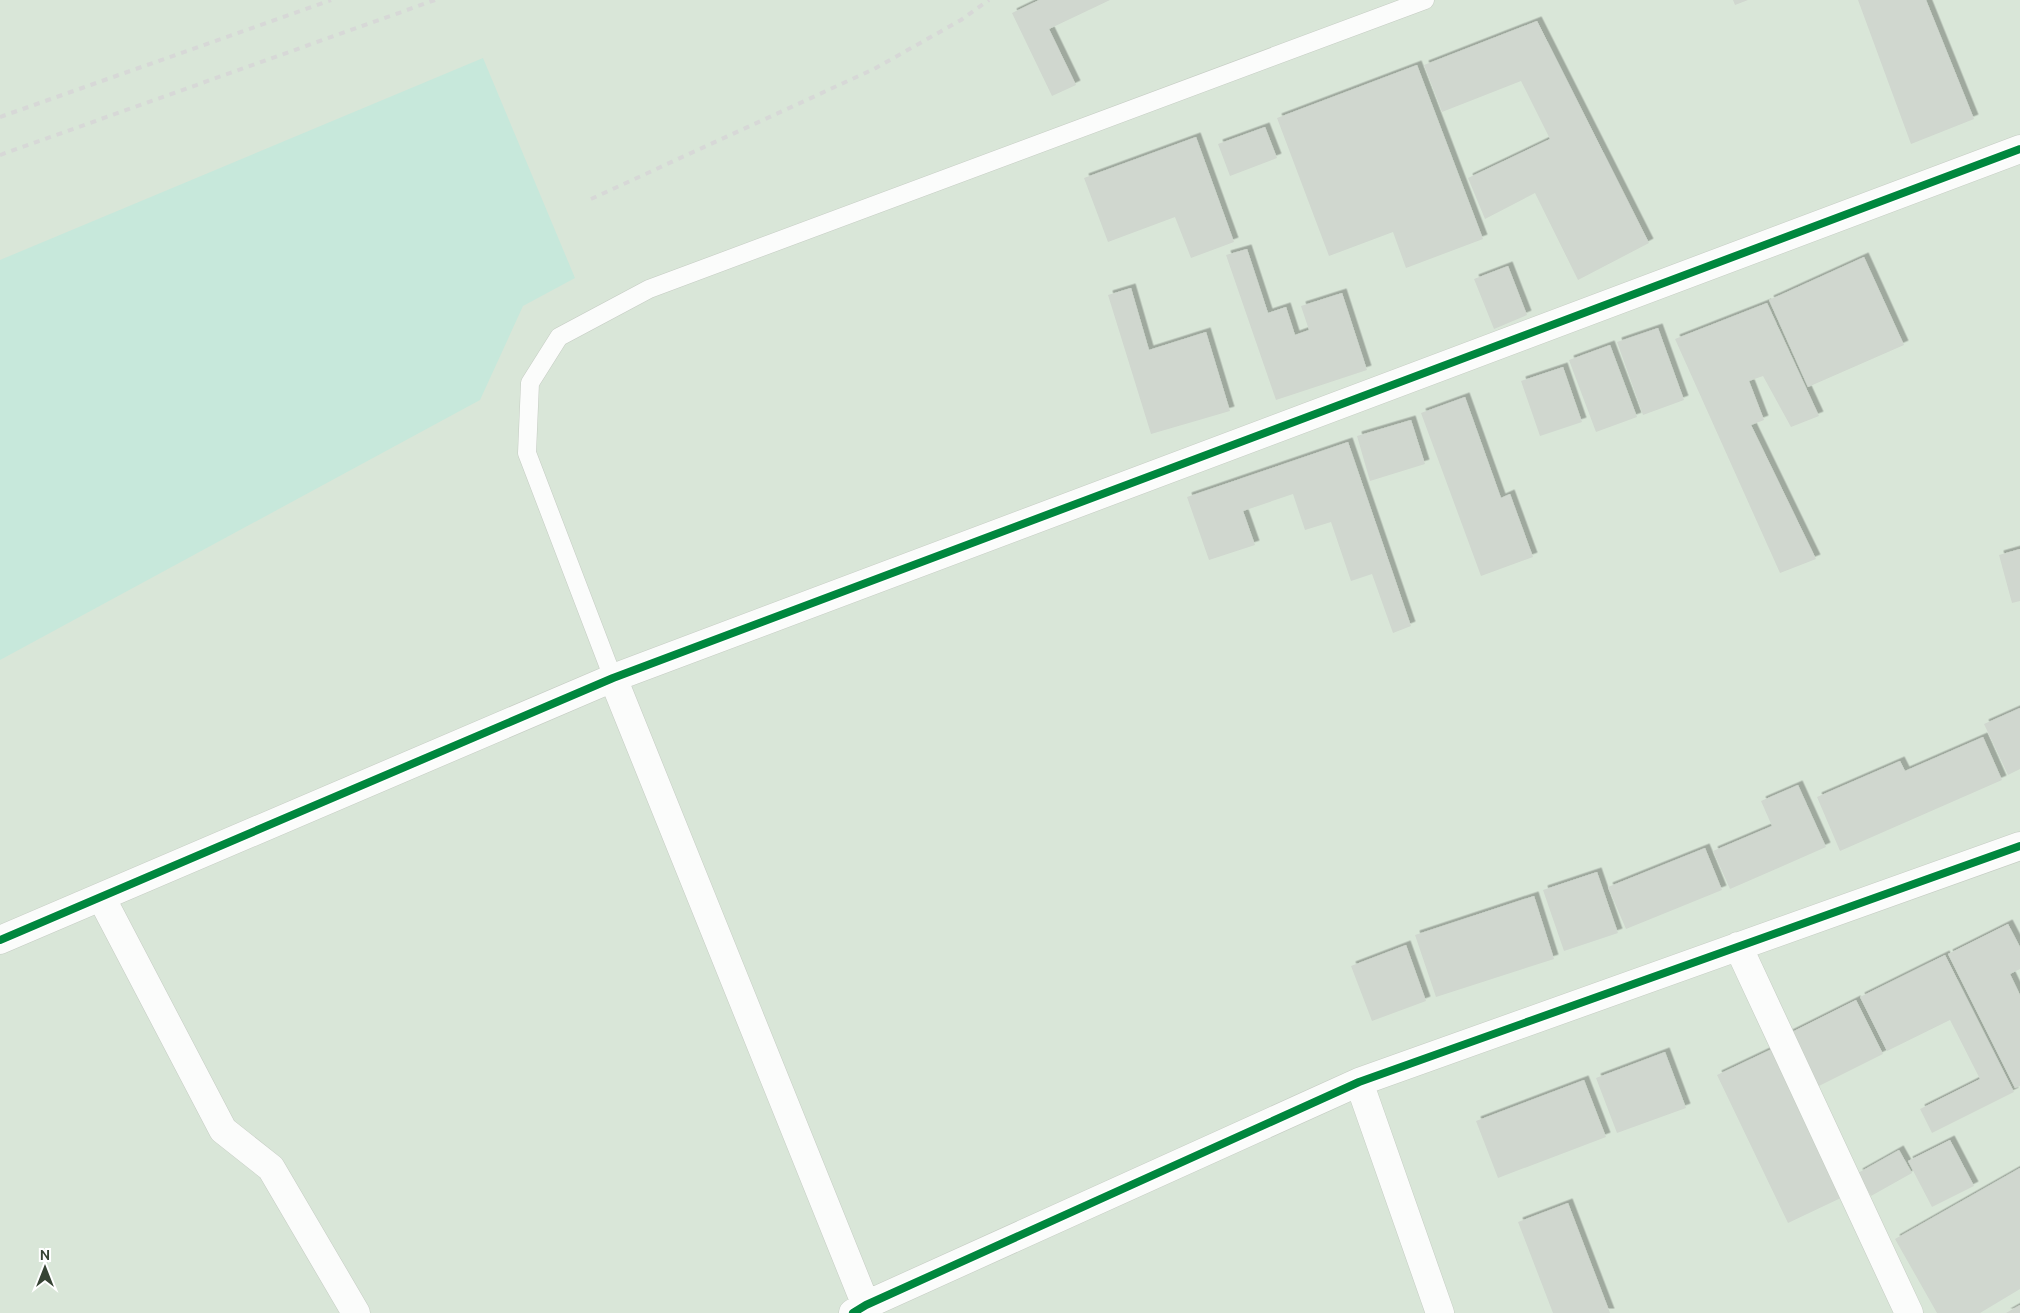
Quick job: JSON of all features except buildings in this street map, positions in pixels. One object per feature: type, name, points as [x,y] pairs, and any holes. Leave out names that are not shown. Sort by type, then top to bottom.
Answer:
[{"type":"street","points":[[0,940],[614,678],[2020,149]]},
{"type":"street","points":[[614,678],[862,1310],[1359,1082],[2020,846]]},
{"type":"street","points":[[101,897],[223,1130],[271,1168],[356,1313]]},
{"type":"street","points":[[1738,946],[1909,1313]]},
{"type":"street","points":[[1359,1082],[1440,1313]]},
{"type":"lane","points":[[614,678],[527,453],[530,383],[559,337],[649,289],[1425,0]]},
{"type":"shaded area","points":[[0,0],[2020,0],[2020,1313],[0,1313]]},
{"type":"shaded area","points":[[483,58],[575,278],[523,306],[480,400],[0,660],[0,260]]},
{"type":"railway","points":[[0,117],[331,0]]},
{"type":"railway","points":[[0,155],[435,0]]},
{"type":"railway","points":[[591,199],[874,69],[961,20],[989,0]]},
{"type":"cycle path","points":[[0,940],[613,678],[2020,149]]},
{"type":"cycle path","points":[[853,1313],[866,1305],[1359,1082],[2020,846]]}]
